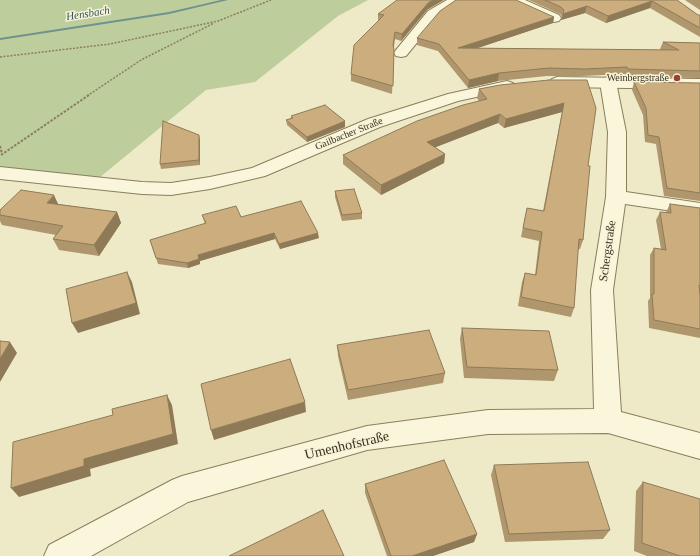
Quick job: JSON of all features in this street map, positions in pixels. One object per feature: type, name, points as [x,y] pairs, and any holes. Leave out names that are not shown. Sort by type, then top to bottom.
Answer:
[{"type":"street","points":[[401,53],[433,14],[456,0]]},
{"type":"street","points":[[514,0],[554,18]]},
{"type":"street","name":"Gailbacher Straße","points":[[0,173],[142,188],[171,189],[210,184],[258,172],[374,123],[454,97],[498,87],[533,84],[608,82],[700,84]]},
{"type":"street","name":"Schergstraße","points":[[608,82],[617,132],[616,198],[602,290],[608,422]]},
{"type":"street","points":[[616,198],[700,208]]},
{"type":"street","name":"Umenhofstraße","points":[[60,556],[182,490],[367,438],[488,422],[608,422],[700,446]]},
{"type":"path","points":[[0,146],[1,155],[141,60],[218,21],[271,0]]},
{"type":"path","points":[[0,57],[110,44],[218,21]]},
{"type":"green space","points":[[0,0],[368,0],[338,16],[255,82],[206,90],[99,178],[0,167]]},
{"type":"building","points":[[397,0],[433,0],[428,3],[402,34],[395,32],[393,45],[393,86],[351,74],[354,45],[384,15],[378,14]]},
{"type":"building","points":[[456,0],[516,0],[554,17],[458,48],[679,50],[663,42],[700,43],[700,71],[628,69],[627,67],[584,69],[549,68],[499,73],[469,80],[439,44],[417,38],[440,11]]},
{"type":"building","points":[[545,0],[677,0],[700,15],[700,28],[652,1],[608,16],[587,6],[563,14],[564,10],[561,7]]},
{"type":"building","points":[[549,80],[587,80],[596,108],[588,166],[590,166],[583,240],[579,239],[574,308],[521,297],[525,273],[536,275],[542,232],[523,228],[527,208],[544,211],[564,103],[506,119],[500,114],[427,142],[445,154],[381,185],[343,155],[417,121],[463,105],[487,99],[479,89],[500,85]]},
{"type":"building","points":[[634,82],[700,83],[700,193],[667,188],[659,137],[648,135],[646,108]]},
{"type":"building","points":[[325,105],[345,121],[307,137],[286,120],[293,118],[291,116]]},
{"type":"building","points":[[163,121],[199,135],[199,160],[160,164]]},
{"type":"building","points":[[354,189],[362,213],[342,215],[335,191]]},
{"type":"building","points":[[21,190],[54,195],[47,203],[117,212],[94,245],[53,239],[63,226],[0,215],[0,210]]},
{"type":"building","points":[[301,201],[318,233],[279,244],[274,233],[198,255],[199,259],[187,263],[156,258],[150,240],[206,223],[202,215],[236,206],[241,217]]},
{"type":"building","points":[[670,204],[700,208],[700,329],[654,320],[652,294],[654,294],[654,248],[666,250],[660,212],[671,213]]},
{"type":"building","points":[[127,272],[136,303],[72,323],[66,289]]},
{"type":"building","points":[[462,328],[549,331],[558,370],[467,367]]},
{"type":"building","points":[[429,330],[445,373],[348,390],[337,345]]},
{"type":"building","points":[[0,341],[10,342],[0,359]]},
{"type":"building","points":[[290,359],[305,402],[211,430],[201,384]]},
{"type":"building","points":[[167,395],[173,434],[84,459],[84,466],[11,488],[13,442],[113,415],[112,409]]},
{"type":"building","points":[[444,460],[477,534],[412,556],[391,556],[365,484]]},
{"type":"building","points":[[588,462],[610,530],[509,534],[494,465]]},
{"type":"building","points":[[643,482],[700,499],[700,556],[680,556],[642,543]]},
{"type":"building","points":[[323,510],[344,556],[229,556]]},
{"type":"waterway","name":"Hensbach","points":[[0,39],[169,13],[226,0]]},
{"type":"place","name":"Weinbergstraße","points":[[677,78]]}]
